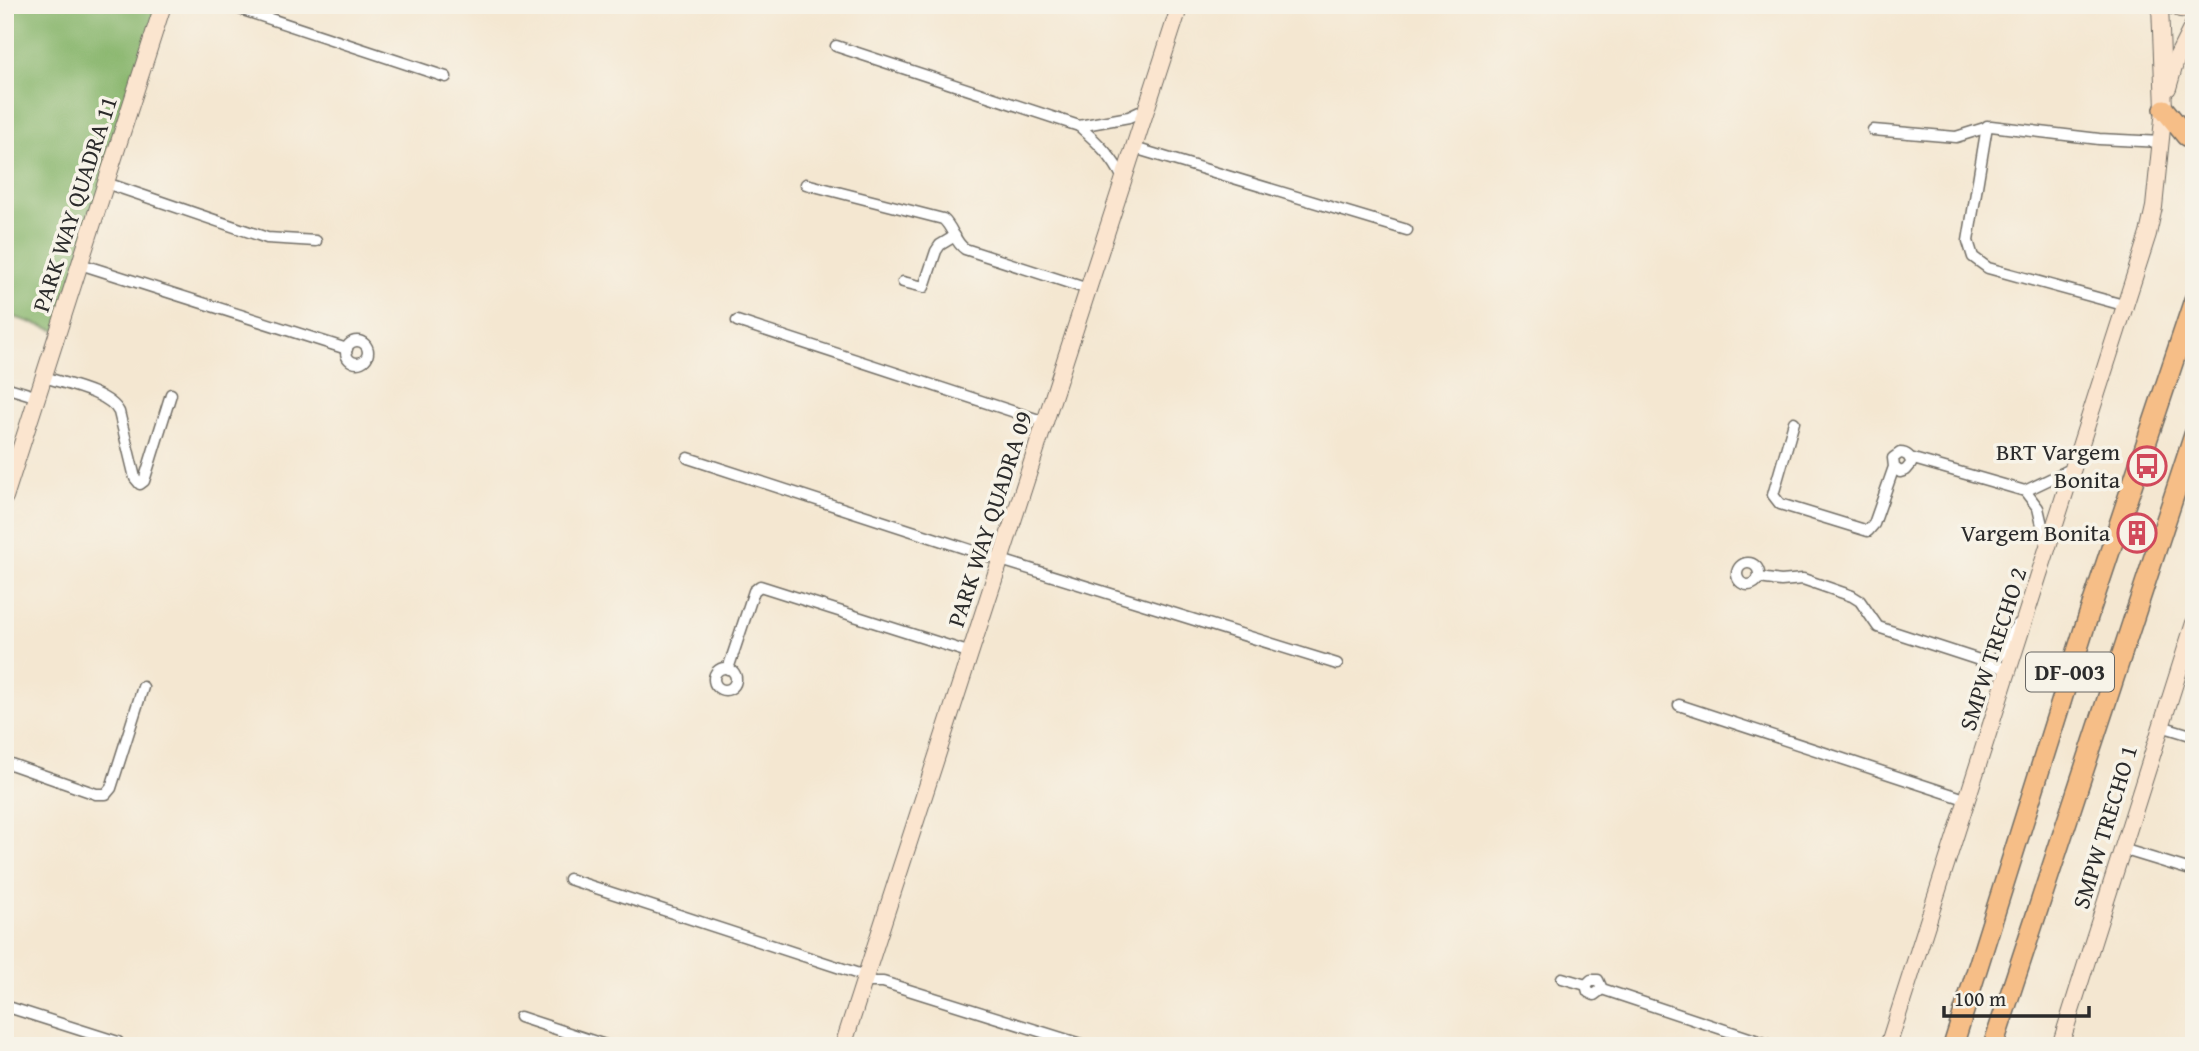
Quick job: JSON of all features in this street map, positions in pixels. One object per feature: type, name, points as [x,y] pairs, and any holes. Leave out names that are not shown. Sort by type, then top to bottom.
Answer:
[{"type":"highway","points":[[2164,105],[2186,136],[2194,141]]},
{"type":"highway","name":"DF-003","points":[[1953,1046],[2080,642],[2194,300]]},
{"type":"highway","name":"DF-003","points":[[1993,1046],[2194,435]]},
{"type":"street","name":"PARK WAY QUADRA 11","points":[[5,496],[163,5]]},
{"type":"street","points":[[228,5],[446,77]]},
{"type":"street","name":"PARK WAY QUADRA 09","points":[[843,1046],[1180,5]]},
{"type":"street","points":[[2160,5],[2164,105]]},
{"type":"street","points":[[2170,5],[2194,10]]},
{"type":"street","points":[[2164,105],[2177,57],[2194,23]]},
{"type":"street","points":[[836,46],[1079,126],[1099,144],[1117,166],[1123,179]]},
{"type":"street","name":"SMPW TRECHO 2","points":[[1888,1046],[2127,306],[2148,234],[2162,142],[2164,105]]},
{"type":"street","points":[[1079,126],[1107,122],[1138,114],[1146,109]]},
{"type":"street","points":[[1099,144],[1107,122]]},
{"type":"street","points":[[1873,130],[1956,137],[1987,127],[2099,139],[2162,142]]},
{"type":"street","points":[[1987,127],[1968,241],[1973,257],[1988,268],[2127,306]]},
{"type":"street","points":[[1134,148],[1407,230]]},
{"type":"street","points":[[106,183],[267,239],[316,241]]},
{"type":"street","points":[[806,184],[943,219],[960,245],[975,253],[1088,289]]},
{"type":"street","points":[[903,282],[924,288],[940,244],[955,236]]},
{"type":"street","points":[[80,264],[347,349]]},
{"type":"street","points":[[737,321],[1045,422]]},
{"type":"street","points":[[44,377],[114,404],[119,412],[135,478],[140,484],[144,481],[171,394]]},
{"type":"street","points":[[5,387],[38,397]]},
{"type":"street","points":[[1794,422],[1773,495],[1780,504],[1868,531],[1874,524],[1894,467],[1900,472],[1906,471],[1910,467],[1910,458],[2025,491],[2038,508],[2045,528],[2048,552]]},
{"type":"street","points":[[688,458],[1001,560],[1338,664]]},
{"type":"street","points":[[2025,491],[2075,467]]},
{"type":"street","points":[[1759,578],[1781,581],[1803,579],[1856,597],[1878,627],[2010,670]]},
{"type":"street","points":[[728,669],[754,591],[761,586],[971,653]]},
{"type":"street","points":[[1991,663],[2006,649],[2015,627],[2026,619]]},
{"type":"street","name":"SMPW TRECHO 1","points":[[2060,1046],[2194,623]]},
{"type":"street","points":[[5,762],[96,794],[106,794],[111,789],[143,687]]},
{"type":"street","points":[[1679,705],[1968,800]]},
{"type":"street","points":[[2161,726],[2194,736]]},
{"type":"street","points":[[2122,849],[2194,871]]},
{"type":"street","points":[[569,878],[1087,1046]]},
{"type":"street","points":[[1562,978],[1586,985],[1595,979],[1601,983],[1602,989],[1773,1046]]},
{"type":"street","points":[[5,1006],[118,1042]]},
{"type":"street","points":[[520,1017],[608,1046]]},
{"type":"green space","points":[[5,5],[163,5],[63,333],[5,314]]},
{"type":"place","name":"BRT Vargem Bonita","points":[[2147,466]]},
{"type":"place","name":"Vargem Bonita","points":[[2137,533]]}]
